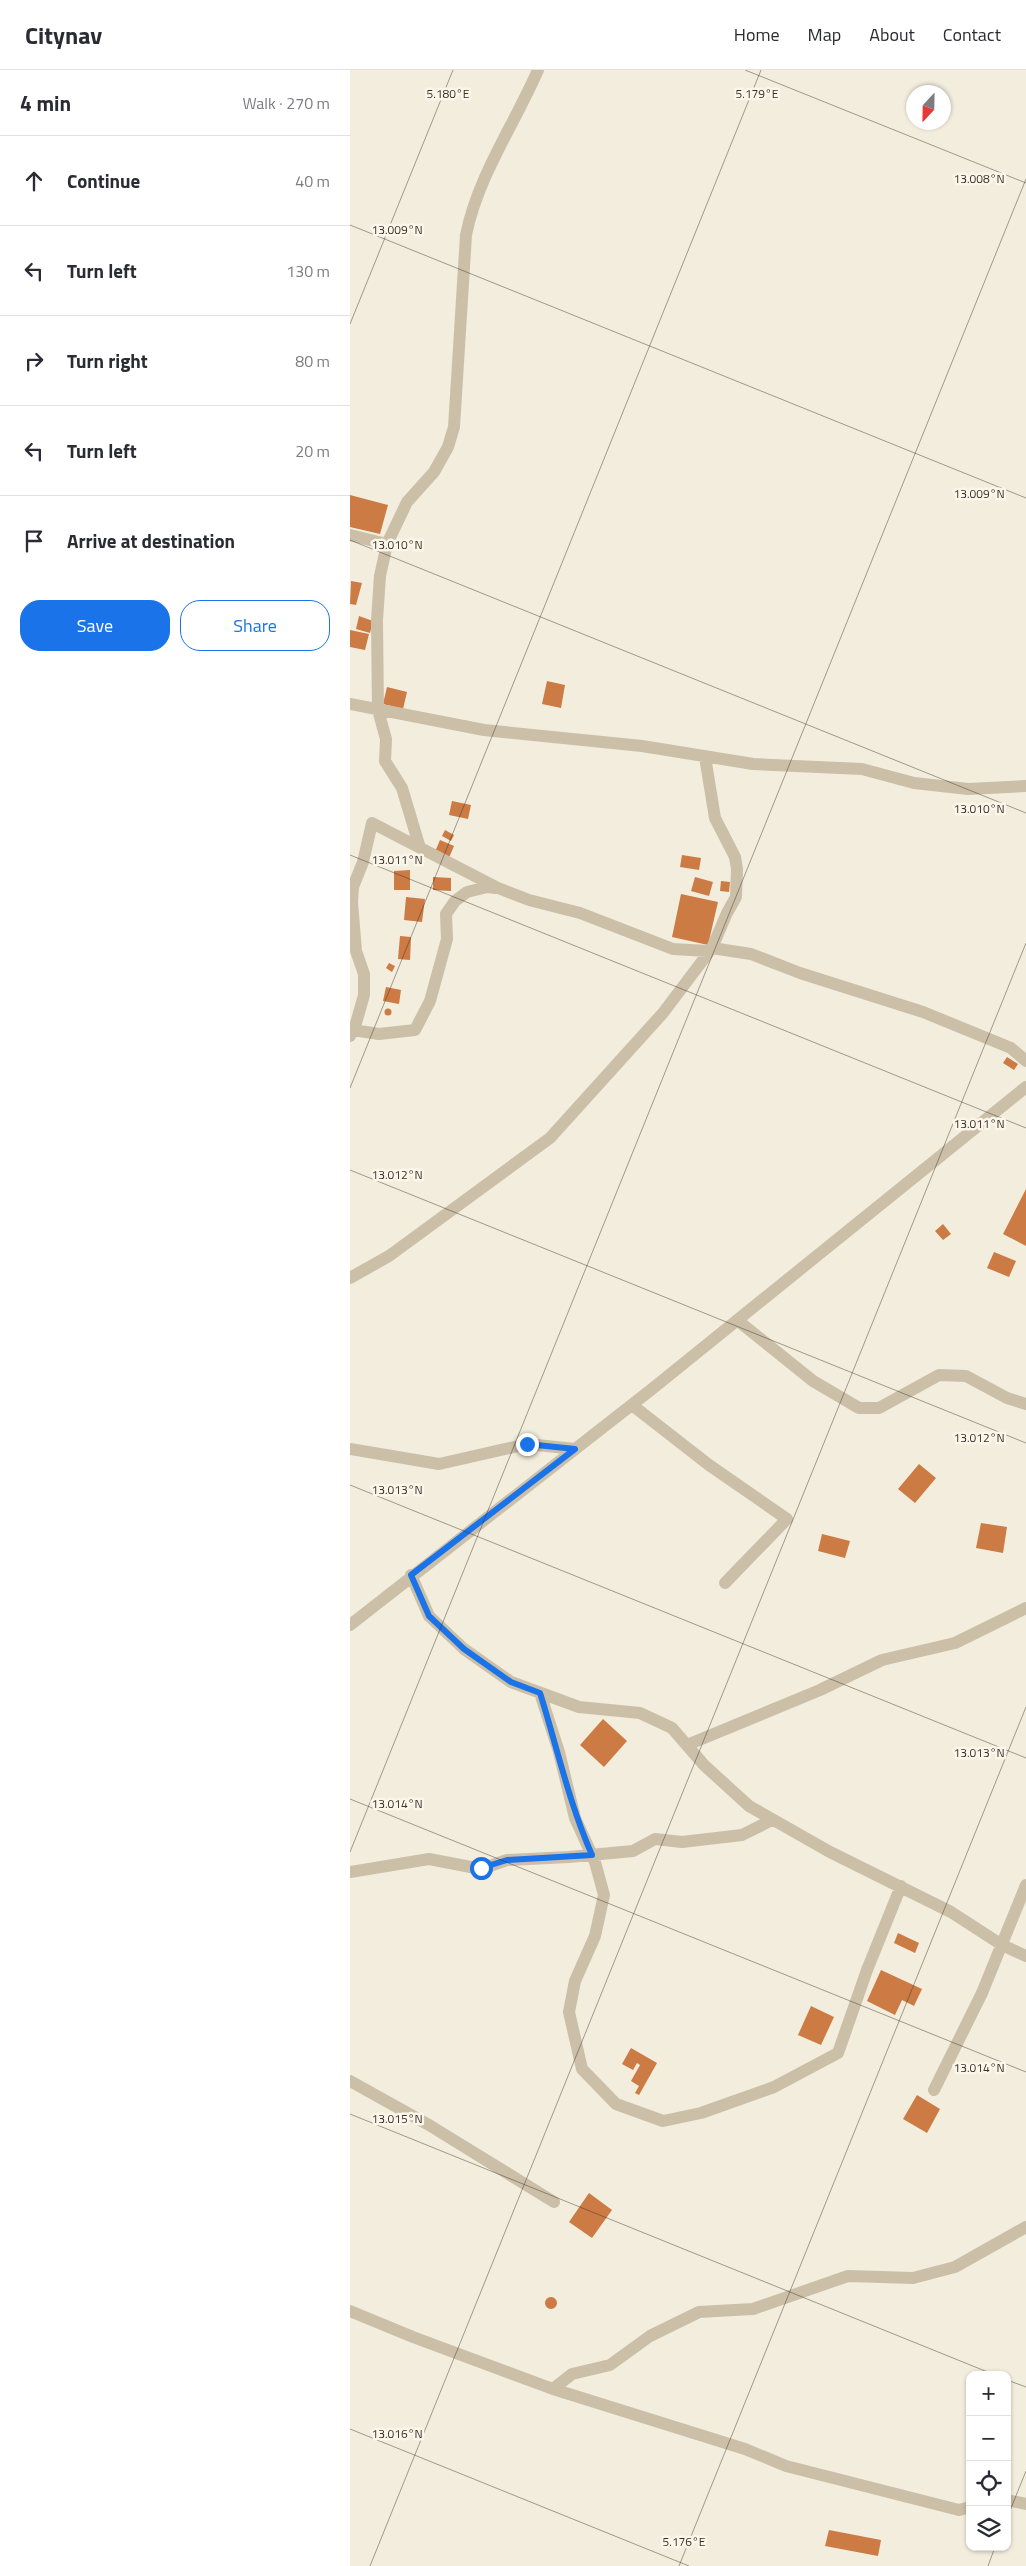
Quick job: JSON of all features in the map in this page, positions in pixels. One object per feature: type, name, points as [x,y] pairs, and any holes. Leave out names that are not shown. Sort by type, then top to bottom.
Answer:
[{"type":"street","points":[[420,848],[402,788],[385,761],[386,739],[378,710],[377,620],[380,576],[387,544],[407,502],[434,472],[448,447],[454,427],[466,235],[471,210],[492,160],[520,110],[538,70]]},
{"type":"street","points":[[350,535],[387,544]]},
{"type":"street","points":[[350,704],[484,730],[642,746],[753,764],[862,769],[914,783],[968,788],[1026,786]]},
{"type":"street","points":[[350,1278],[390,1256],[550,1138],[663,1013],[712,948],[736,897],[737,870],[735,857],[714,818],[705,757]]},
{"type":"street","points":[[498,888],[487,887],[467,892],[455,901],[446,914],[447,939],[430,1001],[415,1030],[379,1034],[352,1033],[364,995],[364,974],[356,951],[352,902],[353,888],[364,862],[372,823],[498,888],[529,900],[580,913],[673,949],[707,951],[712,948],[751,954],[923,1012],[1011,1048],[1026,1062]]},
{"type":"street","points":[[350,1624],[632,1405],[1026,1087]]},
{"type":"street","points":[[738,1320],[814,1380],[859,1408],[879,1408],[939,1375],[966,1376],[1007,1398],[1026,1404]]},
{"type":"street","points":[[632,1405],[709,1465],[787,1519],[725,1583]]},
{"type":"street","points":[[350,1448],[439,1464],[527,1444],[575,1449]]},
{"type":"street","points":[[411,1575],[429,1616],[464,1649],[511,1682],[579,1707],[640,1713],[672,1728],[704,1765],[749,1806],[830,1852],[951,1912],[1002,1945],[1026,1956]]},
{"type":"street","points":[[687,1745],[820,1690],[882,1660],[955,1644],[1026,1608]]},
{"type":"street","points":[[540,1693],[575,1818],[592,1855],[604,1895],[595,1936],[575,1981],[569,2012],[582,2069],[616,2104],[663,2121],[701,2113],[774,2087],[838,2053],[867,1970],[901,1886]]},
{"type":"street","points":[[350,1872],[429,1859],[481,1868],[507,1860],[633,1851],[655,1838],[682,1842],[742,1836],[772,1820]]},
{"type":"street","points":[[934,2090],[982,1993],[1026,1885]]},
{"type":"street","points":[[350,2081],[429,2125],[554,2202]]},
{"type":"street","points":[[553,2389],[572,2374],[610,2365],[650,2336],[699,2312],[753,2309],[848,2276],[913,2278],[930,2274],[955,2267],[1026,2227]]},
{"type":"street","points":[[350,2311],[413,2338],[553,2389],[736,2446],[786,2466],[959,2510],[966,2508]]},
{"type":"street","points":[[1011,2501],[1026,2504]]},
{"type":"building","points":[[350,495],[388,505],[380,534],[350,527]]},
{"type":"building","points":[[351,581],[362,583],[356,605],[350,604]]},
{"type":"building","points":[[359,616],[373,621],[370,633],[356,629]]},
{"type":"building","points":[[350,630],[369,634],[365,650],[350,647]]},
{"type":"building","points":[[547,681],[565,685],[561,708],[542,704]]},
{"type":"building","points":[[387,687],[407,692],[403,709],[383,704]]},
{"type":"building","points":[[452,801],[471,805],[468,819],[449,815]]},
{"type":"building","points":[[445,830],[454,835],[451,841],[442,836]]},
{"type":"building","points":[[440,840],[454,846],[448,860],[434,854]]},
{"type":"building","points":[[682,855],[701,858],[699,870],[680,867]]},
{"type":"building","points":[[410,870],[410,890],[394,890],[394,871]]},
{"type":"building","points":[[433,877],[451,878],[451,891],[433,890]]},
{"type":"building","points":[[695,877],[713,882],[709,896],[691,891]]},
{"type":"building","points":[[721,881],[730,882],[729,892],[720,891]]},
{"type":"building","points":[[681,894],[718,902],[708,945],[672,937]]},
{"type":"building","points":[[406,897],[425,899],[422,922],[404,920]]},
{"type":"building","points":[[400,936],[411,937],[410,960],[398,959]]},
{"type":"building","points":[[389,963],[395,966],[392,972],[386,968]]},
{"type":"building","points":[[386,987],[401,990],[399,1004],[383,1001]]},
{"type":"building","points":[[388,1008],[392,1012],[388,1016],[384,1012]]},
{"type":"building","points":[[1007,1057],[1018,1064],[1014,1070],[1003,1063]]},
{"type":"building","points":[[1026,1189],[1026,1246],[1003,1234]]},
{"type":"building","points":[[943,1224],[951,1234],[943,1240],[935,1231]]},
{"type":"building","points":[[994,1252],[1016,1261],[1009,1277],[987,1268]]},
{"type":"building","points":[[919,1464],[936,1478],[915,1503],[898,1489]]},
{"type":"building","points":[[981,1523],[1007,1527],[1003,1553],[976,1548]]},
{"type":"building","points":[[822,1534],[850,1541],[845,1558],[818,1551]]},
{"type":"building","points":[[603,1719],[627,1741],[604,1767],[580,1745]]},
{"type":"building","points":[[898,1933],[919,1943],[915,1953],[894,1943]]},
{"type":"building","points":[[881,1970],[922,1989],[914,2006],[902,2000],[895,2015],[867,2001]]},
{"type":"building","points":[[811,2006],[834,2017],[821,2045],[798,2035]]},
{"type":"building","points":[[631,2048],[657,2063],[639,2095],[635,2093],[639,2086],[631,2081],[640,2065],[637,2063],[633,2070],[622,2064]]},
{"type":"building","points":[[917,2095],[940,2109],[927,2133],[903,2119]]},
{"type":"building","points":[[589,2193],[612,2210],[592,2238],[569,2222]]},
{"type":"building","points":[[549,2297],[553,2297],[557,2303],[553,2309],[549,2309],[545,2305],[545,2301]]},
{"type":"building","points":[[829,2530],[881,2540],[878,2556],[825,2546]]},
{"type":"route","points":[[481,1868],[507,1860],[592,1855],[575,1818],[540,1693],[511,1682],[464,1649],[429,1616],[411,1575],[575,1449],[527,1444]]}]
